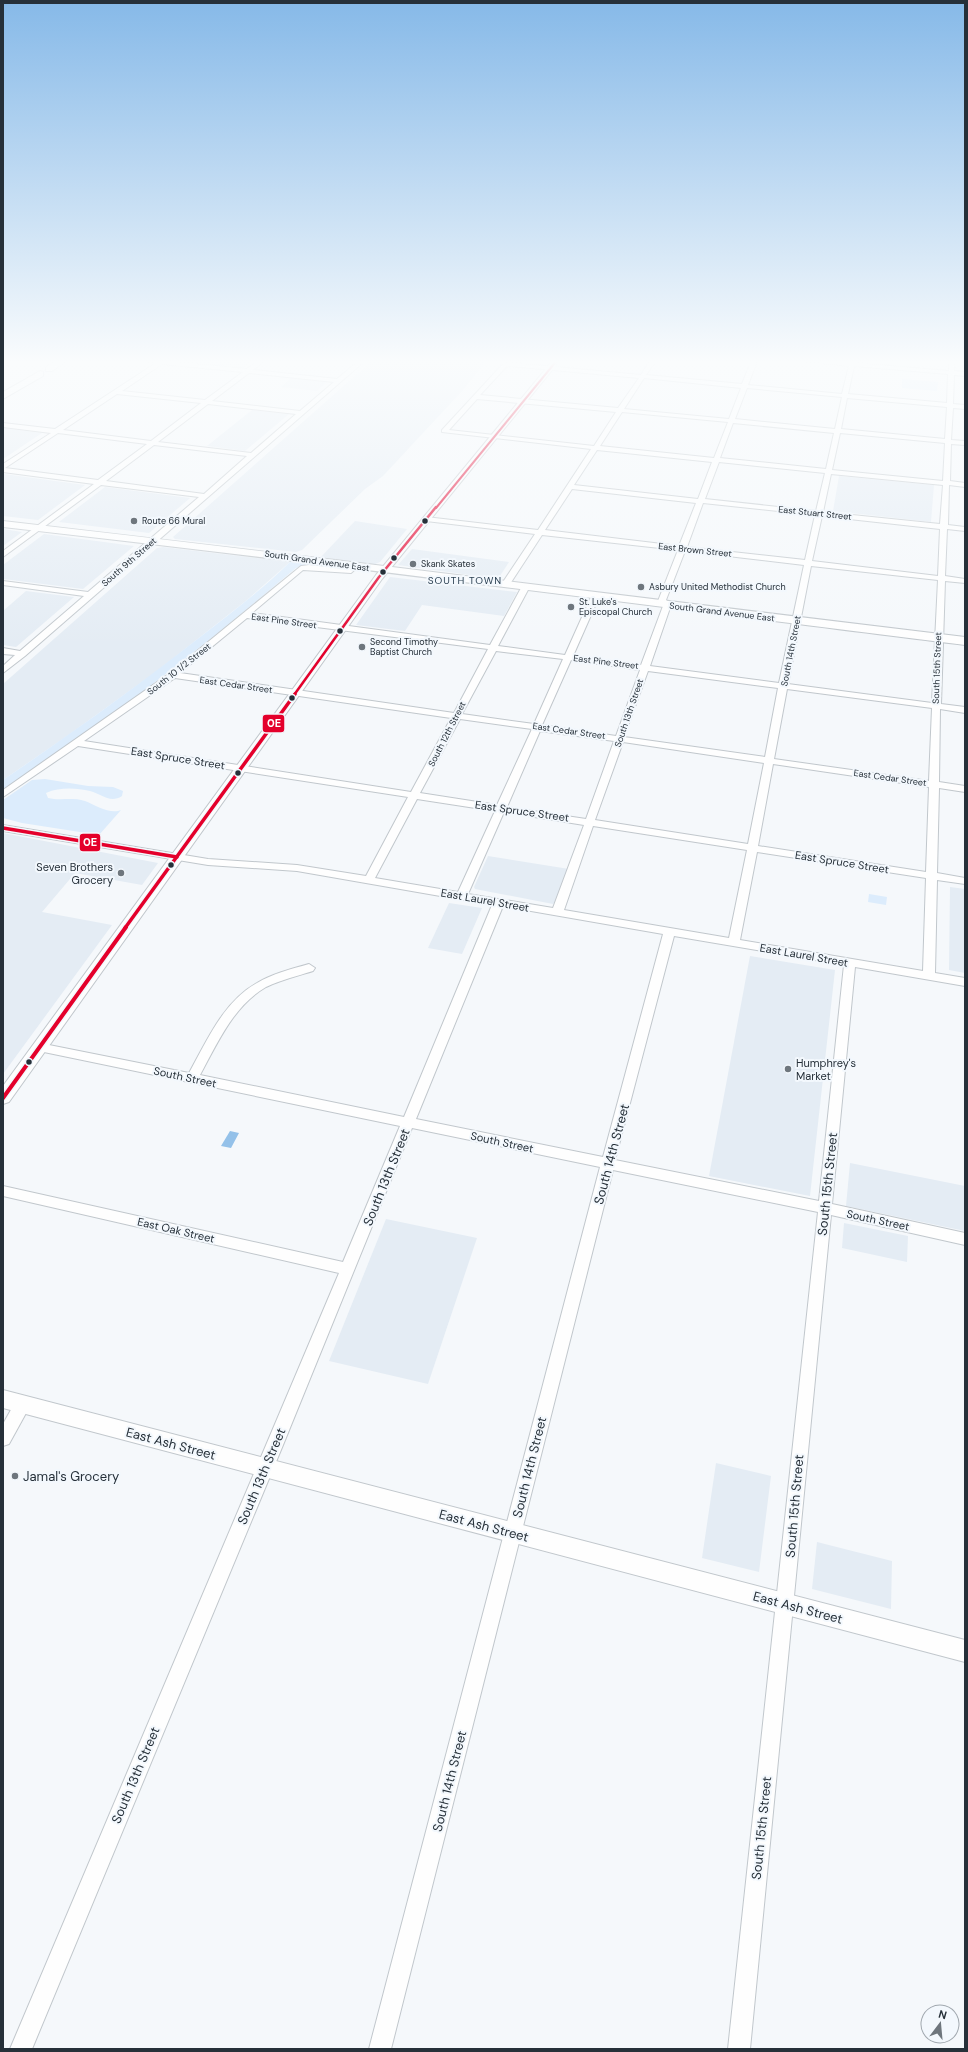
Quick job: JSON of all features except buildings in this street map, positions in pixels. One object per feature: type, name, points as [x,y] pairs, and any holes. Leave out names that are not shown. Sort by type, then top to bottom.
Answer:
[{"type":"main road","name":"South Grand Avenue East","points":[[3,524],[252,552],[525,588],[965,641]]},
{"type":"street","points":[[3,467],[21,455]]},
{"type":"street","points":[[3,555],[137,455]]},
{"type":"street","name":"South 9th Street","points":[[3,670],[253,455]]},
{"type":"street","points":[[3,1098],[384,570],[479,455]]},
{"type":"street","points":[[505,585],[590,455]]},
{"type":"street","points":[[663,455],[965,485]]},
{"type":"street","name":"South 13th Street","points":[[557,913],[591,822],[644,667],[667,605],[662,601],[718,455]]},
{"type":"street","name":"South 14th Street","points":[[734,943],[796,621],[832,455]]},
{"type":"street","name":"South 15th Street","points":[[929,976],[938,638],[947,455]]},
{"type":"street","points":[[3,470],[206,496]]},
{"type":"street","name":"East Stuart Street","points":[[569,487],[965,529]]},
{"type":"street","name":"East Brown Street","points":[[426,519],[965,581]]},
{"type":"street","name":"South 10 1/2 Street","points":[[3,794],[78,743],[173,675],[246,616],[301,568],[308,567],[351,571],[355,566]]},
{"type":"street","points":[[3,582],[90,595]]},
{"type":"street","name":"South 12th Street","points":[[369,880],[525,588]]},
{"type":"street","points":[[462,896],[596,596]]},
{"type":"street","name":"East Pine Street","points":[[246,616],[965,710]]},
{"type":"street","points":[[3,651],[22,654]]},
{"type":"street","name":"East Cedar Street","points":[[173,675],[965,789]]},
{"type":"street","name":"East Spruce Street","points":[[78,743],[965,881]]},
{"type":"street","name":"East Laurel Street","points":[[3,828],[227,864],[297,868],[965,982]]},
{"type":"street","name":"South 13th Street","points":[[21,2049],[348,1269],[499,902]]},
{"type":"street","name":"South 14th Street","points":[[380,2049],[669,932]]},
{"type":"street","name":"South 15th Street","points":[[739,2049],[850,963]]},
{"type":"street","points":[[192,1078],[229,1015],[240,1001],[254,989],[272,980],[309,968]]},
{"type":"street","name":"South Street","points":[[39,1047],[824,1208],[965,1239]]},
{"type":"street","name":"East Oak Street","points":[[3,1191],[348,1269]]},
{"type":"street","name":"East Ash Street","points":[[3,1399],[965,1651]]},
{"type":"street","points":[[3,1439],[23,1404]]},
{"type":"shaded area","points":[[3,455],[9,455],[3,459]]},
{"type":"shaded area","points":[[266,455],[403,455],[383,476],[365,489],[302,550],[296,552],[175,539],[173,537]]},
{"type":"shaded area","points":[[3,474],[85,485],[38,520],[3,516]]},
{"type":"shaded area","points":[[839,476],[934,485],[931,522],[833,511]]},
{"type":"shaded area","points":[[105,487],[190,498],[149,533],[59,522]]},
{"type":"shaded area","points":[[355,521],[407,529],[380,562],[373,565],[320,558]]},
{"type":"shaded area","points":[[3,529],[22,532],[3,546]]},
{"type":"shaded area","points":[[44,534],[134,546],[83,589],[3,579],[3,565]]},
{"type":"shaded area","points":[[163,547],[290,562],[247,600],[157,671],[3,780],[3,684],[157,548]]},
{"type":"shaded area","points":[[412,549],[509,562],[498,579],[398,565]]},
{"type":"shaded area","points":[[290,562],[327,566],[301,566],[296,568],[153,684],[80,738],[3,790],[3,780],[80,727],[155,672],[248,599]]},
{"type":"shaded area","points":[[390,577],[517,592],[504,616],[422,605],[405,631],[356,625]]},
{"type":"shaded area","points":[[26,591],[74,597],[16,647],[3,645],[3,611]]},
{"type":"shaded area","points":[[45,779],[88,786],[113,787],[123,791],[122,796],[114,799],[106,798],[94,792],[79,789],[62,789],[46,793],[48,798],[80,800],[108,810],[121,810],[99,835],[22,823],[3,818],[3,800],[32,780]]},
{"type":"shaded area","points":[[3,833],[158,863],[142,885],[75,873],[42,912],[112,925],[3,1074]]},
{"type":"shaded area","points":[[488,856],[569,869],[559,897],[553,904],[475,889],[474,887]]},
{"type":"shaded area","points":[[950,887],[965,889],[965,973],[949,970]]},
{"type":"shaded area","points":[[869,894],[887,897],[886,905],[868,902]]},
{"type":"shaded area","points":[[449,903],[482,908],[462,954],[428,948]]},
{"type":"shaded area","points":[[750,956],[835,970],[810,1196],[709,1176]]},
{"type":"shaded area","points":[[850,1163],[965,1186],[965,1231],[846,1206]]},
{"type":"shaded area","points":[[386,1219],[477,1238],[428,1384],[329,1361]]},
{"type":"shaded area","points":[[844,1223],[908,1236],[907,1262],[842,1248]]},
{"type":"shaded area","points":[[716,1463],[771,1476],[759,1572],[702,1558]]},
{"type":"shaded area","points":[[817,1542],[892,1561],[891,1609],[812,1589]]},
{"type":"water","points":[[230,1131],[239,1133],[231,1148],[221,1146]]},
{"type":"transit line","name":"0E","points":[[3,1098],[379,577],[479,455]]},
{"type":"transit line","name":"0E","points":[[3,828],[177,857]]},
{"type":"place","name":"Route 66 Mural","points":[[134,521]]},
{"type":"place","name":"Skank Skates","points":[[413,564]]},
{"type":"place","name":"Asbury United Methodist Church","points":[[641,587]]},
{"type":"place","name":"St. Luke's Episcopal Church","points":[[571,607]]},
{"type":"place","name":"Second Timothy Baptist Church","points":[[362,647]]},
{"type":"place","name":"Seven Brothers Grocery","points":[[121,873]]},
{"type":"place","name":"Humphrey's Market","points":[[788,1069]]},
{"type":"place","name":"Jamal's Grocery","points":[[15,1476]]},
{"type":"district","name":"SOUTH TOWN","points":[[465,580]]}]
